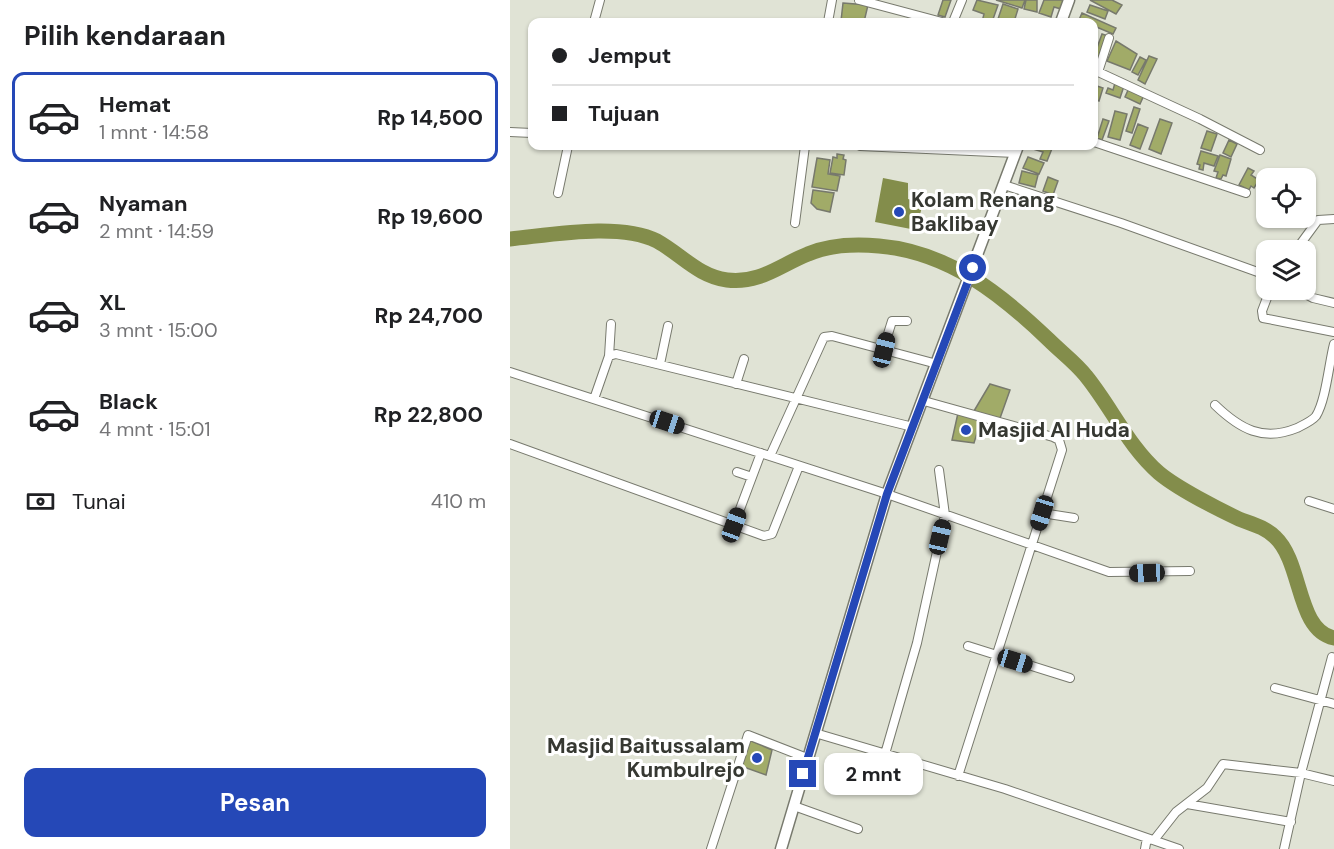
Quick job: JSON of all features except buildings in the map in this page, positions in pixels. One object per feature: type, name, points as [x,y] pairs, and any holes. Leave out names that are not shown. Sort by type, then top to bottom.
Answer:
[{"type":"main road","points":[[1062,18],[1069,0]]},
{"type":"main road","points":[[781,849],[887,494],[924,401],[1016,150]]},
{"type":"street","points":[[595,18],[600,0]]},
{"type":"street","points":[[829,18],[832,0]]},
{"type":"street","points":[[859,0],[883,3],[930,18]]},
{"type":"street","points":[[955,18],[962,0]]},
{"type":"street","points":[[1098,66],[1109,38]]},
{"type":"street","points":[[1098,72],[1191,114],[1260,150]]},
{"type":"street","points":[[510,132],[528,134]]},
{"type":"street","points":[[1098,143],[1246,193]]},
{"type":"street","points":[[558,194],[567,150]]},
{"type":"street","points":[[795,223],[804,150]]},
{"type":"street","points":[[1004,185],[1121,223],[1256,271]]},
{"type":"street","points":[[1303,240],[1318,220],[1334,219]]},
{"type":"street","points":[[1316,299],[1334,303]]},
{"type":"street","points":[[1266,300],[1262,311],[1263,318],[1334,332]]},
{"type":"street","points":[[884,350],[892,321],[907,321]]},
{"type":"street","points":[[594,399],[609,356],[611,324]]},
{"type":"street","points":[[660,364],[668,326]]},
{"type":"street","points":[[734,525],[752,477],[766,455],[824,337],[832,336],[937,364]]},
{"type":"street","points":[[1215,405],[1247,431],[1273,435],[1303,426],[1315,417],[1330,377],[1334,344]]},
{"type":"street","points":[[609,356],[616,354],[660,364],[913,427]]},
{"type":"street","points":[[736,384],[744,359]]},
{"type":"street","points":[[510,372],[887,494],[1118,573],[1190,571]]},
{"type":"street","points":[[924,401],[1059,440],[1062,456],[958,776]]},
{"type":"street","points":[[510,444],[764,536],[770,536],[799,466]]},
{"type":"street","points":[[885,754],[916,643],[945,514],[939,470]]},
{"type":"street","points":[[737,472],[752,477]]},
{"type":"street","points":[[1309,501],[1334,509]]},
{"type":"street","points":[[1042,513],[1074,518]]},
{"type":"street","points":[[968,646],[1070,678]]},
{"type":"street","points":[[1284,849],[1301,772],[1332,657]]},
{"type":"street","points":[[1275,688],[1334,704]]},
{"type":"street","points":[[815,733],[1015,792],[1179,849]]},
{"type":"street","points":[[711,849],[748,735],[807,758]]},
{"type":"street","points":[[1145,849],[1151,839],[1207,788],[1223,764],[1301,772],[1334,781]]},
{"type":"street","points":[[1187,804],[1291,822]]},
{"type":"street","points":[[794,806],[858,829]]},
{"type":"shaded area","name":"Kolam Renang Baklibay","points":[[883,178],[908,183],[908,199],[923,203],[916,230],[875,222]]},
{"type":"waterway","points":[[510,239],[585,231],[641,235],[657,241],[707,274],[727,280],[750,279],[769,273],[816,251],[852,245],[904,250],[951,266],[993,292],[1012,307],[1078,367],[1138,451],[1159,473],[1198,498],[1239,519],[1263,528],[1275,537],[1284,548],[1291,563],[1306,609],[1313,622],[1322,632],[1334,638]]},
{"type":"place","name":"Kolam Renang Baklibay","points":[[899,212]]},
{"type":"place","name":"Masjid Al Huda","points":[[966,430]]},
{"type":"place","name":"Masjid Baitussalam Kumbulrejo","points":[[757,758]]},
{"type":"route","points":[[803,774],[887,494],[973,268]]}]
